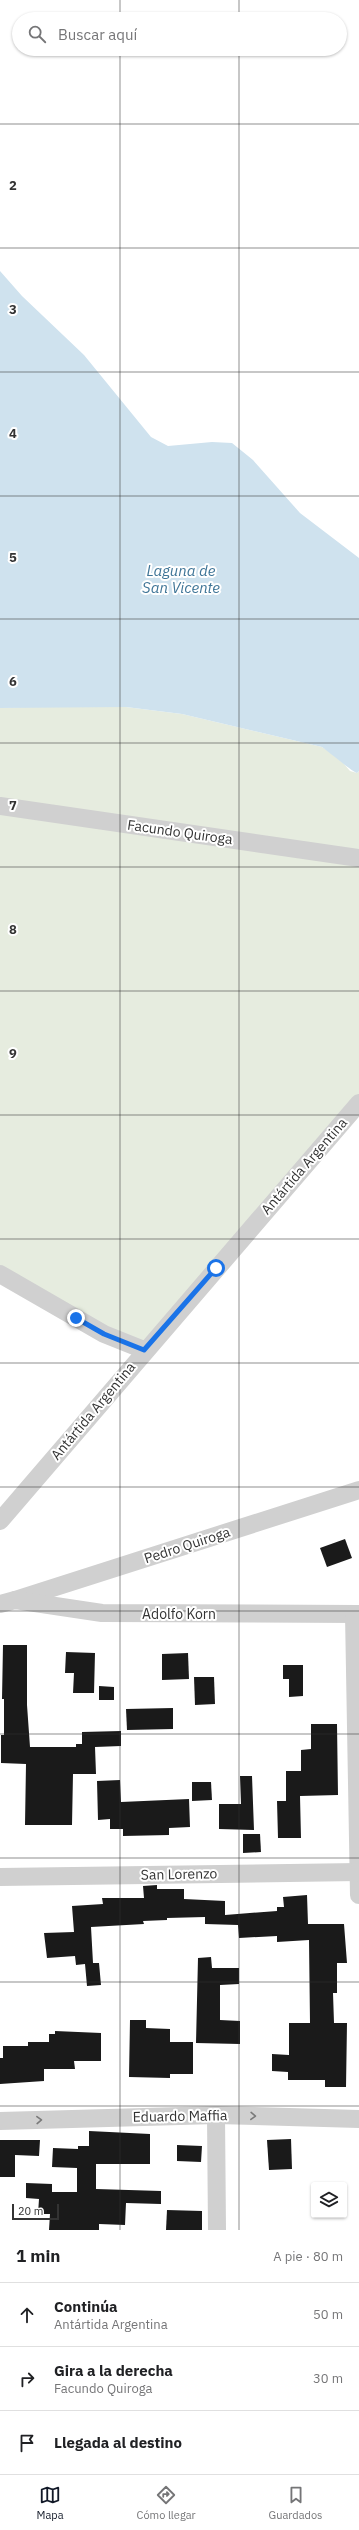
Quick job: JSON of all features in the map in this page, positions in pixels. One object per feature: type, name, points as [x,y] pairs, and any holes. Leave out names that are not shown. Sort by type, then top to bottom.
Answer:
[{"type":"street","name":"Facundo Quiroga","points":[[0,806],[359,858]]},
{"type":"street","name":"Antártida Argentina","points":[[0,1521],[144,1350],[359,1103]]},
{"type":"street","points":[[0,1274],[104,1334],[144,1350]]},
{"type":"street","name":"Pedro Quiroga","points":[[7,1602],[359,1490]]},
{"type":"street","name":"Adolfo Korn","points":[[7,1602],[102,1613],[356,1614]]},
{"type":"street","points":[[356,1614],[359,1896]]},
{"type":"street","name":"San Lorenzo","points":[[0,1877],[359,1872]]},
{"type":"street","points":[[216,2115],[217,2230]]},
{"type":"street","name":"Eduardo Maffia","points":[[0,2120],[216,2115],[359,2119]]},
{"type":"shaded area","points":[[45,706],[126,707],[182,714],[322,747],[338,757],[350,771],[357,773],[359,771],[359,1096],[144,1350],[0,1274],[0,708]]},
{"type":"water","name":"Laguna de San Vicente","points":[[0,271],[22,296],[84,355],[151,437],[168,446],[212,442],[232,443],[253,460],[300,513],[359,558],[359,771],[357,773],[322,747],[182,714],[126,707],[0,708]]},
{"type":"building","points":[[345,1539],[352,1558],[327,1567],[320,1548]]},
{"type":"building","points":[[3,1645],[27,1645],[27,1705],[30,1747],[76,1747],[76,1744],[82,1744],[82,1732],[121,1731],[121,1746],[95,1747],[96,1774],[73,1774],[72,1825],[25,1825],[26,1764],[1,1763],[1,1735],[4,1735],[4,1699],[2,1699]]},
{"type":"building","points":[[66,1652],[95,1653],[94,1693],[73,1693],[74,1673],[65,1673]]},
{"type":"building","points":[[188,1653],[189,1679],[162,1680],[162,1654]]},
{"type":"building","points":[[283,1665],[303,1665],[303,1696],[289,1697],[289,1679],[283,1679]]},
{"type":"building","points":[[194,1677],[214,1677],[215,1704],[195,1705]]},
{"type":"building","points":[[99,1686],[114,1687],[114,1700],[99,1700]]},
{"type":"building","points":[[173,1708],[173,1729],[127,1730],[126,1709]]},
{"type":"building","points":[[311,1724],[337,1724],[338,1795],[300,1796],[301,1838],[278,1838],[277,1801],[286,1801],[286,1771],[301,1771],[301,1750],[311,1749]]},
{"type":"building","points":[[240,1776],[252,1776],[254,1830],[219,1829],[219,1804],[241,1804]]},
{"type":"building","points":[[120,1780],[121,1802],[189,1799],[190,1827],[169,1828],[169,1835],[123,1836],[123,1829],[110,1829],[110,1819],[98,1820],[97,1781]]},
{"type":"building","points":[[192,1782],[211,1782],[212,1800],[192,1801]]},
{"type":"building","points":[[243,1834],[260,1834],[261,1852],[243,1853]]},
{"type":"building","points":[[157,1885],[157,1889],[184,1889],[184,1899],[225,1901],[225,1915],[277,1911],[277,1907],[284,1907],[283,1897],[307,1895],[308,1924],[344,1924],[347,1963],[337,1963],[337,1993],[333,1993],[334,2023],[347,2023],[346,2087],[325,2087],[325,2080],[288,2080],[288,2072],[272,2071],[272,2054],[289,2055],[289,2023],[310,2023],[309,1940],[277,1942],[277,1936],[239,1938],[238,1925],[205,1924],[205,1917],[167,1918],[167,1920],[143,1921],[144,1924],[91,1927],[93,1963],[99,1963],[101,1985],[87,1986],[85,1964],[76,1965],[75,1956],[47,1958],[44,1933],[74,1932],[72,1906],[103,1904],[102,1898],[144,1898],[143,1886]]},
{"type":"building","points":[[211,1957],[212,1968],[239,1968],[239,1984],[220,1985],[220,2020],[240,2021],[240,2044],[196,2043],[198,1958]]},
{"type":"building","points":[[130,2020],[146,2020],[146,2028],[170,2029],[170,2042],[193,2042],[193,2074],[170,2074],[170,2078],[129,2077]]},
{"type":"building","points":[[55,2031],[101,2033],[101,2061],[74,2061],[75,2069],[44,2069],[44,2081],[0,2084],[0,2058],[3,2058],[3,2046],[28,2046],[28,2042],[49,2042],[49,2034],[55,2034]]},
{"type":"building","points":[[89,2131],[150,2134],[150,2164],[96,2164],[96,2189],[161,2191],[161,2204],[126,2203],[125,2225],[99,2224],[99,2230],[49,2230],[50,2214],[38,2214],[39,2199],[26,2198],[26,2183],[52,2184],[52,2192],[77,2192],[77,2168],[52,2167],[53,2148],[78,2149],[78,2146],[89,2146]]},
{"type":"building","points":[[291,2139],[292,2169],[269,2170],[267,2140]]},
{"type":"building","points":[[0,2140],[40,2140],[39,2156],[15,2155],[15,2177],[0,2177]]},
{"type":"building","points":[[177,2145],[202,2146],[201,2162],[177,2161]]},
{"type":"building","points":[[167,2210],[202,2211],[202,2230],[166,2230]]},
{"type":"route","points":[[76,1318],[104,1334],[144,1350],[216,1268]]}]
